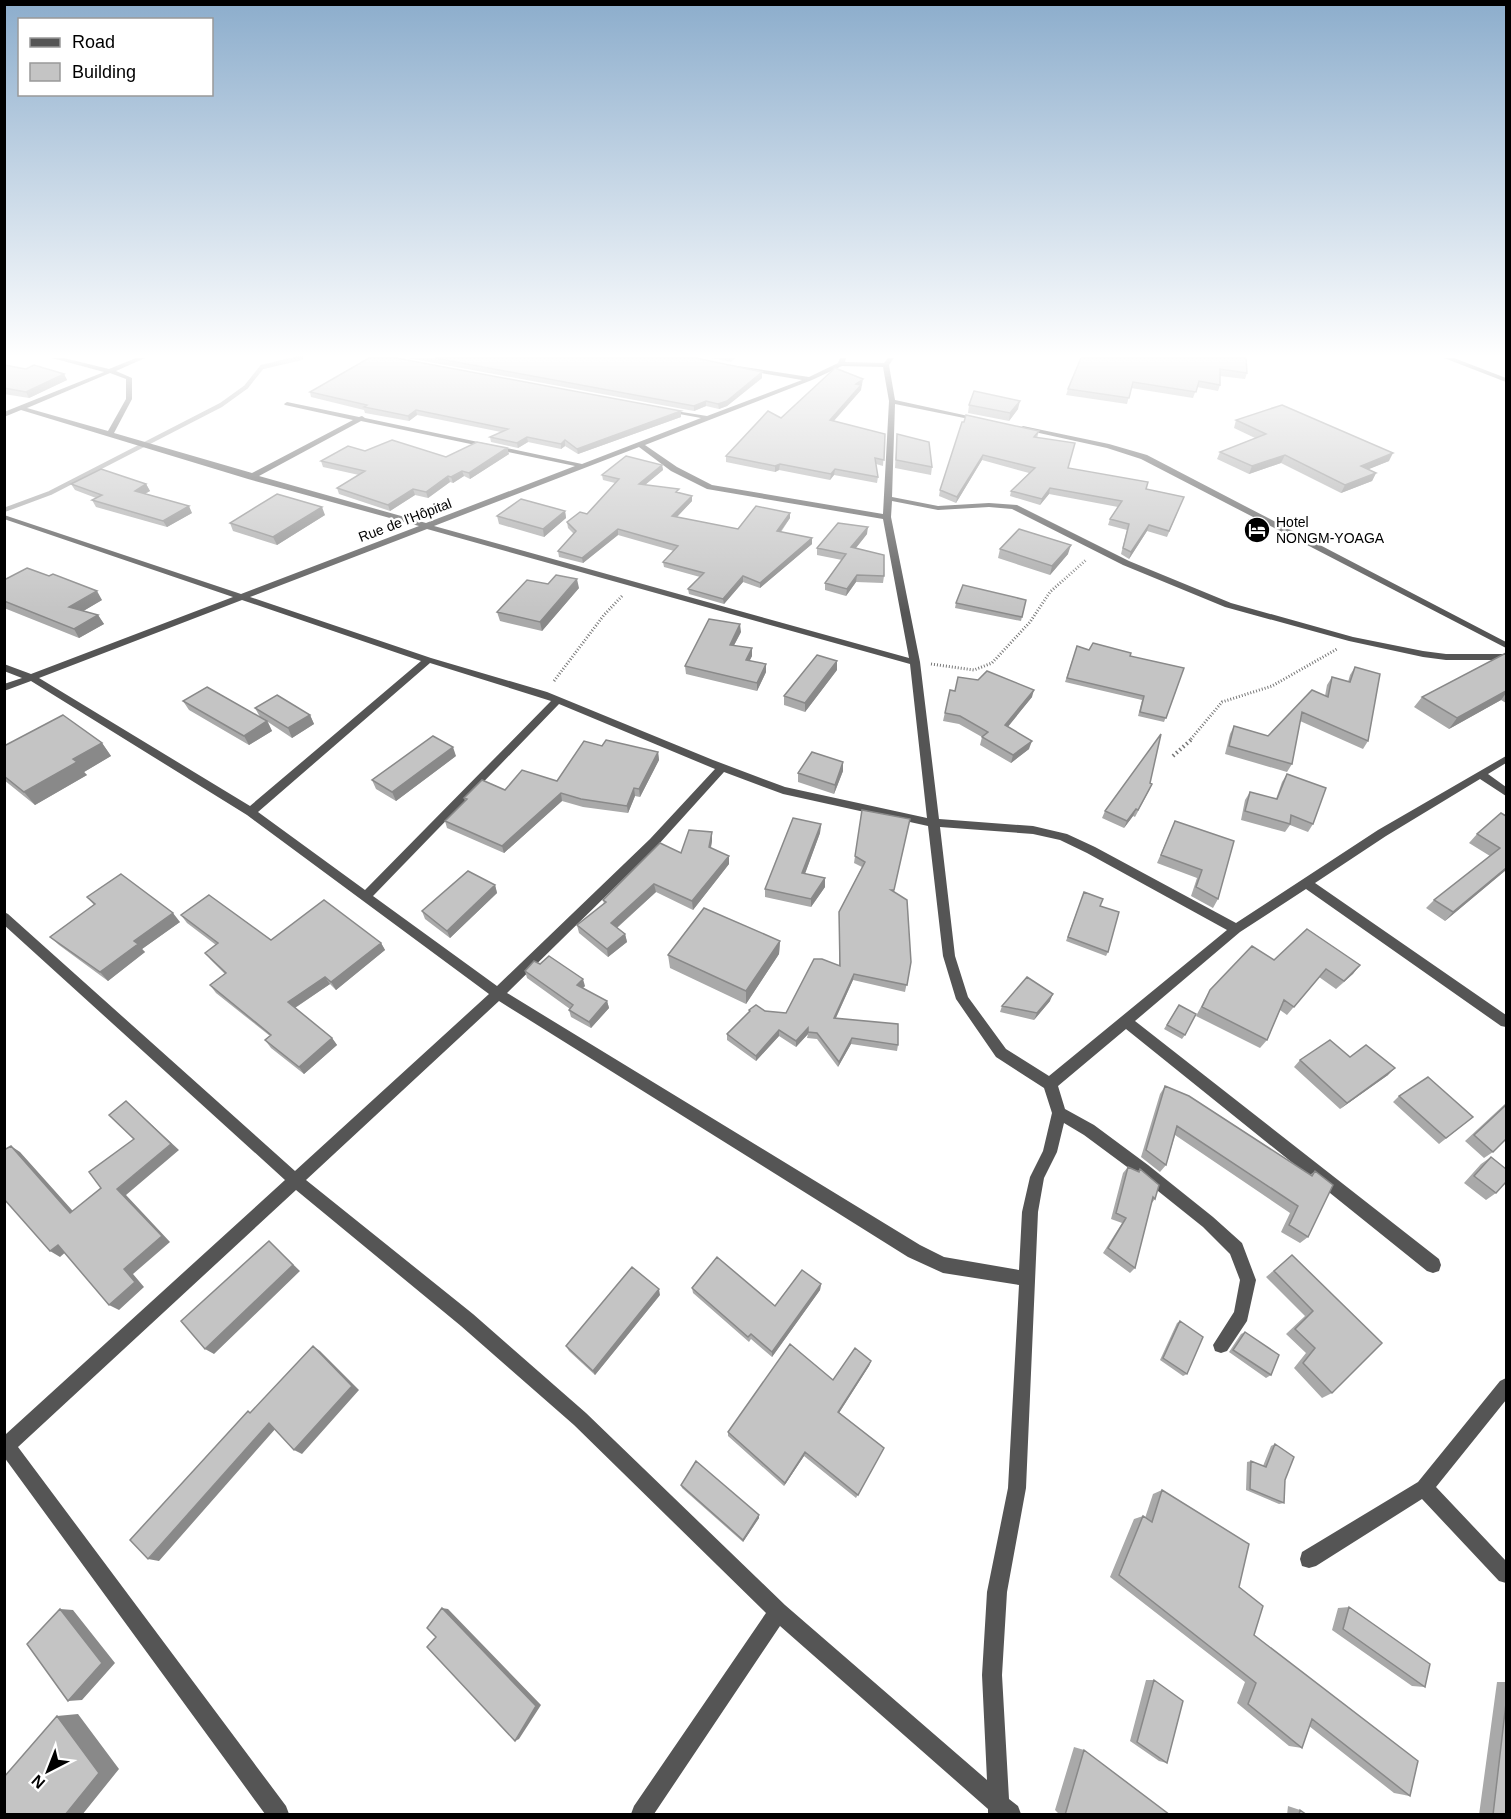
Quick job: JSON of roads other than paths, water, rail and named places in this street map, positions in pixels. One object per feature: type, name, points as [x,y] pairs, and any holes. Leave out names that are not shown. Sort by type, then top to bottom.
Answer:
[{"type":"street","points":[[139,443],[633,586],[915,662]]},
{"type":"street","points":[[251,477],[315,443]]},
{"type":"street","points":[[475,443],[580,466]]},
{"type":"street","name":"Rue de l'Hôpital","points":[[4,688],[580,466],[646,443]]},
{"type":"street","points":[[890,443],[887,518],[915,662],[949,956],[962,999],[1001,1053],[1050,1084],[1059,1113],[1050,1152],[1037,1177],[1032,1200],[1017,1488],[997,1592],[992,1675],[1003,1811]]},
{"type":"street","points":[[1094,443],[1144,457],[1506,645]]},
{"type":"street","points":[[641,445],[674,469],[711,487],[887,518]]},
{"type":"street","points":[[887,498],[938,508],[989,505],[1014,507],[1098,549],[1228,605],[1352,639],[1446,657],[1506,657]]},
{"type":"street","points":[[6,518],[428,660],[544,694],[722,768],[783,790],[934,823],[1033,830],[1063,837],[1236,929]]},
{"type":"street","points":[[251,812],[428,660]]},
{"type":"street","points":[[4,667],[32,678],[251,812],[498,994],[914,1251],[943,1265],[1028,1279]]},
{"type":"street","points":[[366,897],[557,700]]},
{"type":"street","points":[[1050,1084],[1236,929],[1382,833],[1506,759]]},
{"type":"street","points":[[278,1815],[5,1445],[498,994],[654,842],[722,768]]},
{"type":"street","points":[[1480,774],[1506,792]]},
{"type":"street","points":[[1305,882],[1506,1022]]},
{"type":"street","points":[[4,917],[294,1179],[468,1320],[580,1419],[778,1612],[1003,1811]]},
{"type":"street","points":[[1126,1021],[1433,1265]]},
{"type":"street","points":[[1059,1113],[1089,1130],[1143,1170],[1208,1222],[1236,1249],[1248,1280],[1241,1315],[1221,1345]]},
{"type":"street","points":[[1309,1559],[1424,1488],[1506,1387]]},
{"type":"street","points":[[1424,1488],[1506,1575]]},
{"type":"street","points":[[642,1815],[778,1612]]},
{"type":"waterway","points":[[4,510],[50,493],[147,443]]},
{"type":"place","name":"Hotel NONGM-YOAGA","points":[[1257,530]]}]
